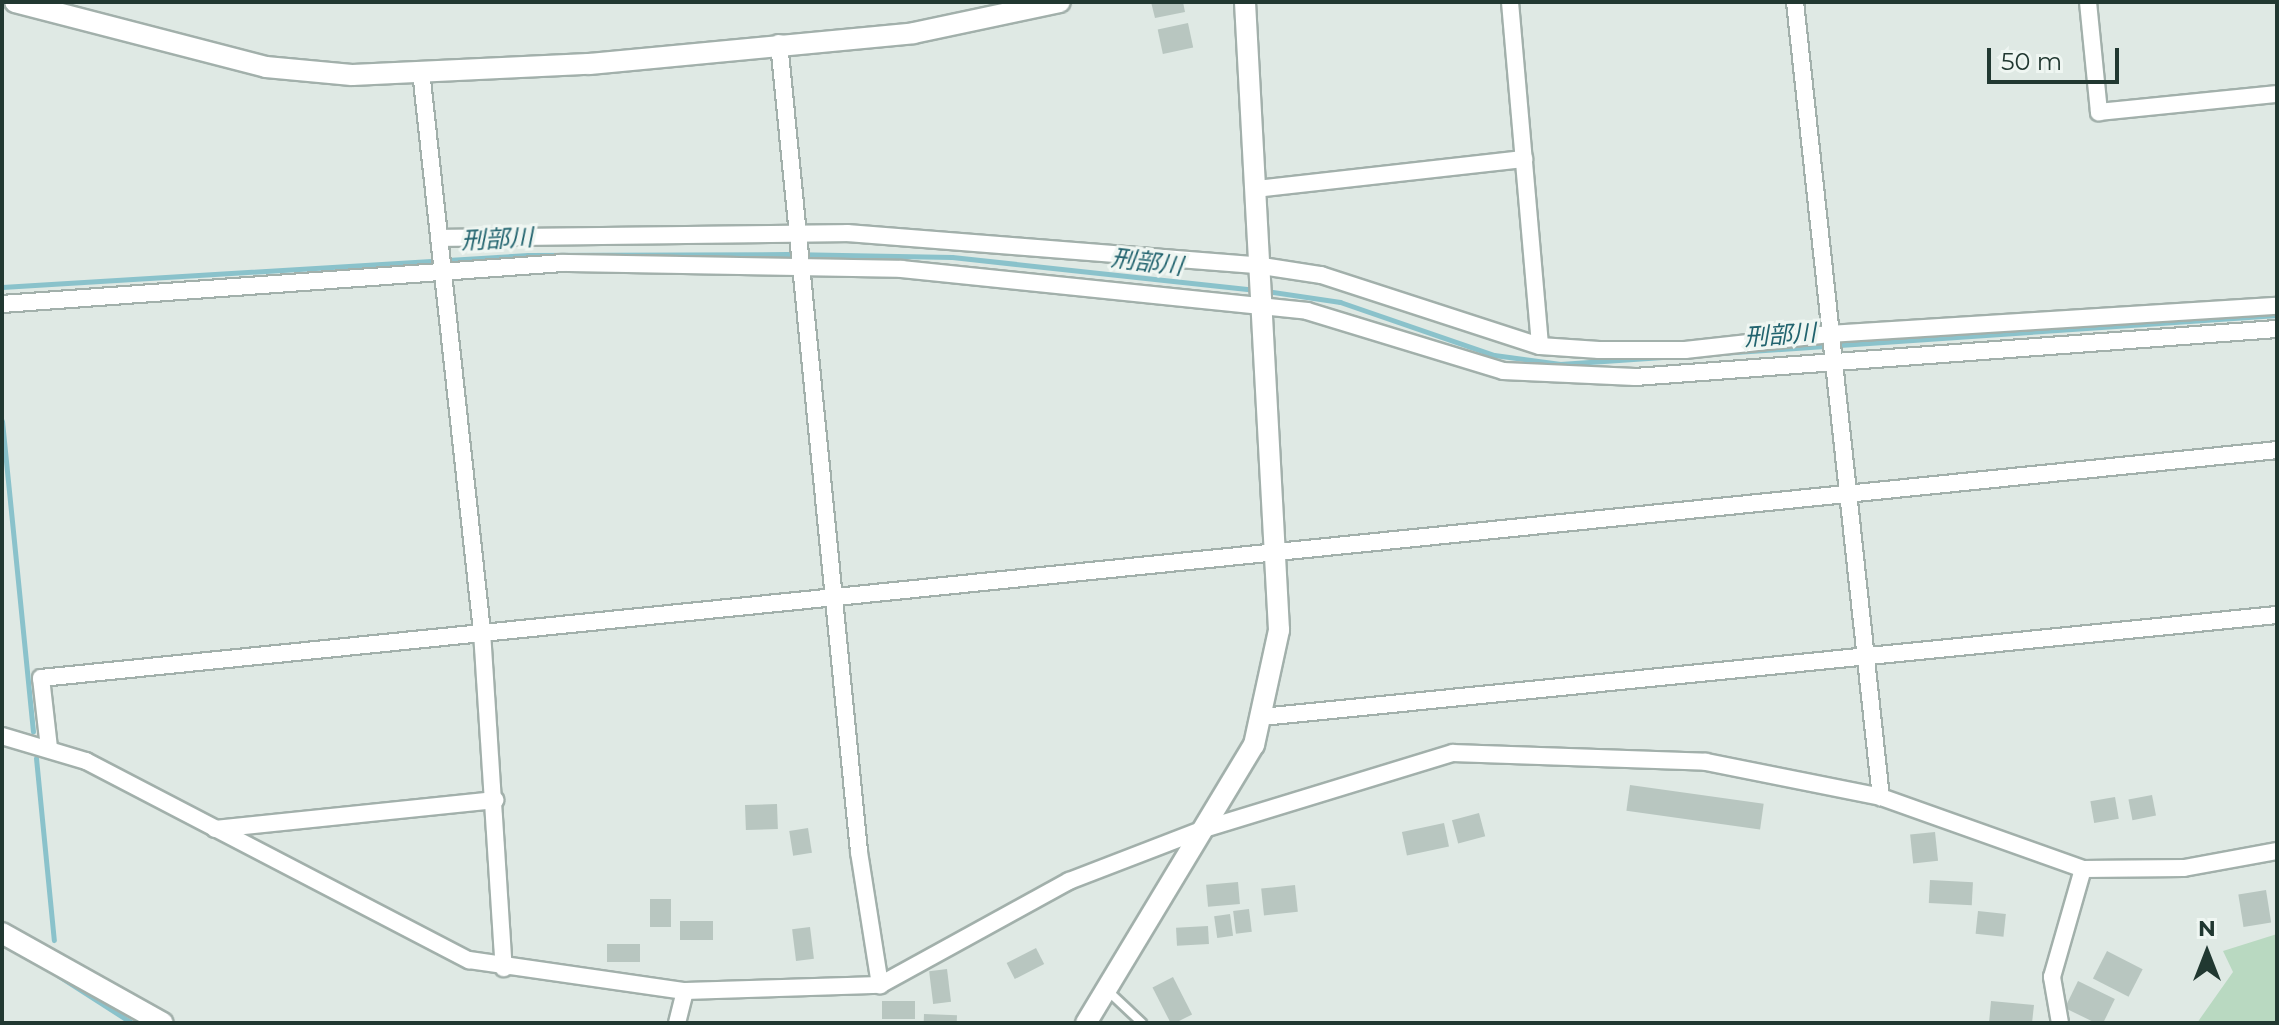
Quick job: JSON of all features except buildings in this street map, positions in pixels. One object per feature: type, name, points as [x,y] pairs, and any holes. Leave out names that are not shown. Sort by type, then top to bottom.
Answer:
[{"type":"street","points":[[15,2],[79,10],[266,67],[421,71],[589,64],[779,43],[914,33],[1060,2]]},
{"type":"street","points":[[1086,1023],[1236,781],[1262,717],[1279,630],[1262,268],[1245,2]]},
{"type":"street","points":[[1510,2],[1540,346]]},
{"type":"street","points":[[1795,2],[1881,797]]},
{"type":"street","points":[[2088,2],[2099,112],[2277,94]]},
{"type":"street","points":[[779,43],[836,595],[859,852],[880,985]]},
{"type":"street","points":[[421,71],[482,632],[496,800],[504,968]]},
{"type":"street","points":[[1256,189],[1524,159]]},
{"type":"street","points":[[441,238],[932,237],[1262,268],[1321,275],[1540,346],[1685,350],[2277,329]]},
{"type":"street","points":[[2,304],[443,268],[802,264],[1025,278],[1263,303],[1357,324],[1503,371],[1635,377],[1830,346],[2277,306]]},
{"type":"street","points":[[49,748],[41,678],[2277,450]]},
{"type":"street","points":[[1262,717],[2277,615]]},
{"type":"street","points":[[2,736],[49,748],[215,829],[456,954],[504,968],[685,991],[880,985],[1069,881],[1204,829],[1453,753],[1706,762],[1881,797],[2083,869],[2184,868],[2277,851]]},
{"type":"street","points":[[215,829],[496,800]]},
{"type":"street","points":[[2060,1023],[2052,977],[2083,869]]},
{"type":"street","points":[[2,933],[163,1023]]},
{"type":"street","points":[[677,1023],[685,991]]},
{"type":"lane","points":[[1107,990],[1142,1023]]},
{"type":"green space","points":[[2277,934],[2277,1023],[2197,1023],[2233,972],[2223,951]]},
{"type":"waterway","name":"刑部川","points":[[2,287],[528,255],[787,254],[952,257],[1256,290]]},
{"type":"waterway","name":"刑部川","points":[[1266,291],[1340,302],[1494,355],[1560,364],[2277,315]]},
{"type":"waterway","points":[[2,421],[33,731]]},
{"type":"waterway","points":[[36,758],[54,940]]},
{"type":"waterway","points":[[57,975],[132,1023]]}]
